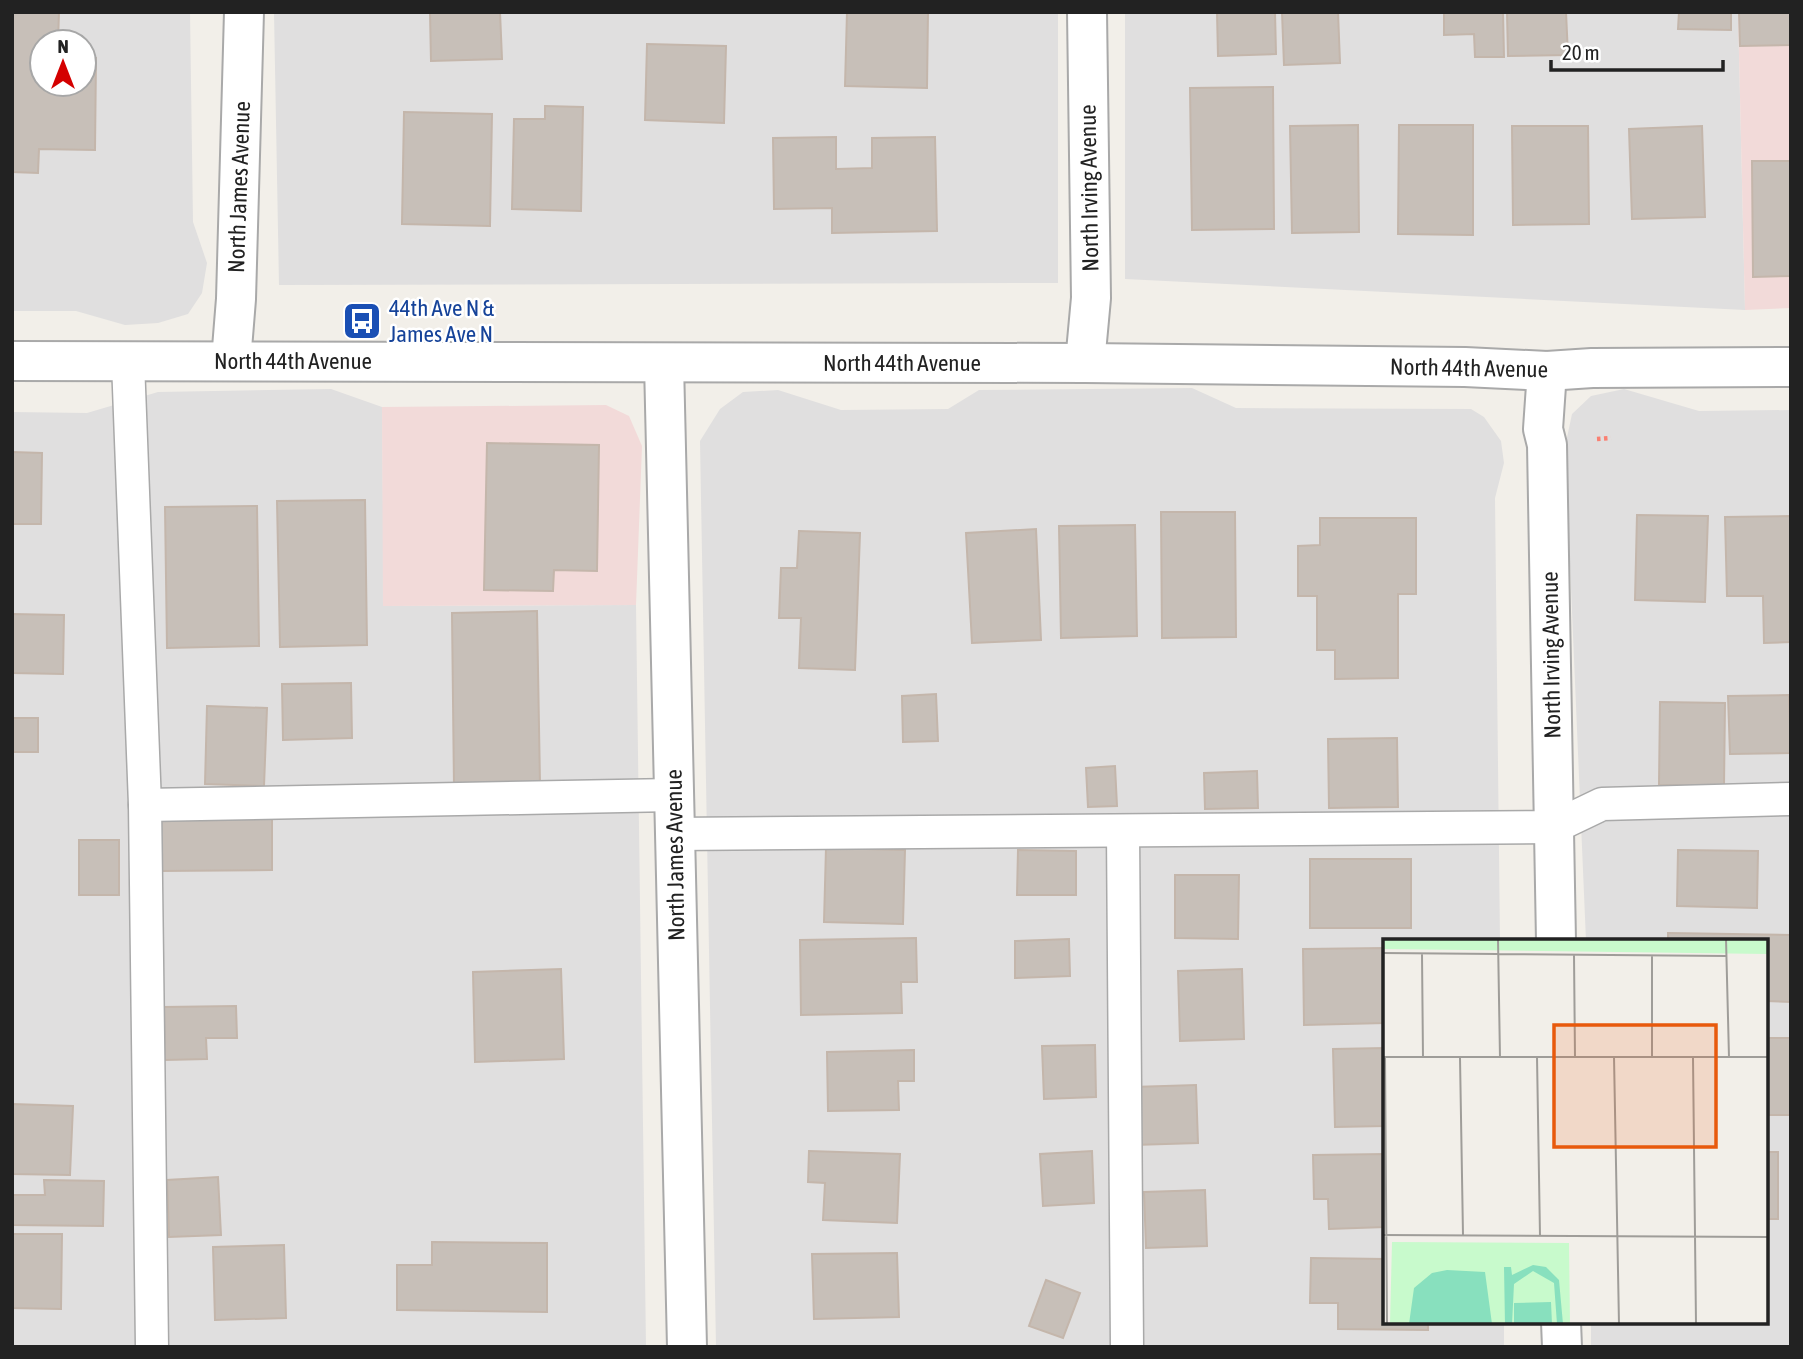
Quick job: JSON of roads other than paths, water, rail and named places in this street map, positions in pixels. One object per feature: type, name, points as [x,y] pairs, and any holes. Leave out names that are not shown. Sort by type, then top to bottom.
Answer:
[{"type":"street","name":"North James Avenue","points":[[232,361],[244,12]]},
{"type":"street","name":"North Irving Avenue","points":[[1085,363],[1091,298],[1087,12]]},
{"type":"street","name":"North 44th Avenue","points":[[12,361],[1085,363],[1465,367],[1547,371],[1592,368],[1791,367]]},
{"type":"street","name":"North James Avenue","points":[[664,363],[687,1347]]},
{"type":"street","name":"North Irving Avenue","points":[[1547,371],[1543,429],[1548,445],[1556,939]]},
{"type":"street","points":[[1562,1324],[1562,1347]]},
{"type":"lane","points":[[128,362],[145,805],[152,1347]]},
{"type":"lane","points":[[145,805],[673,794]]},
{"type":"lane","points":[[674,834],[1554,827],[1602,804],[1791,799]]},
{"type":"lane","points":[[1123,832],[1127,1347]]},
{"type":"place","name":"44th Ave N & James Ave N","points":[[362,321]]}]
